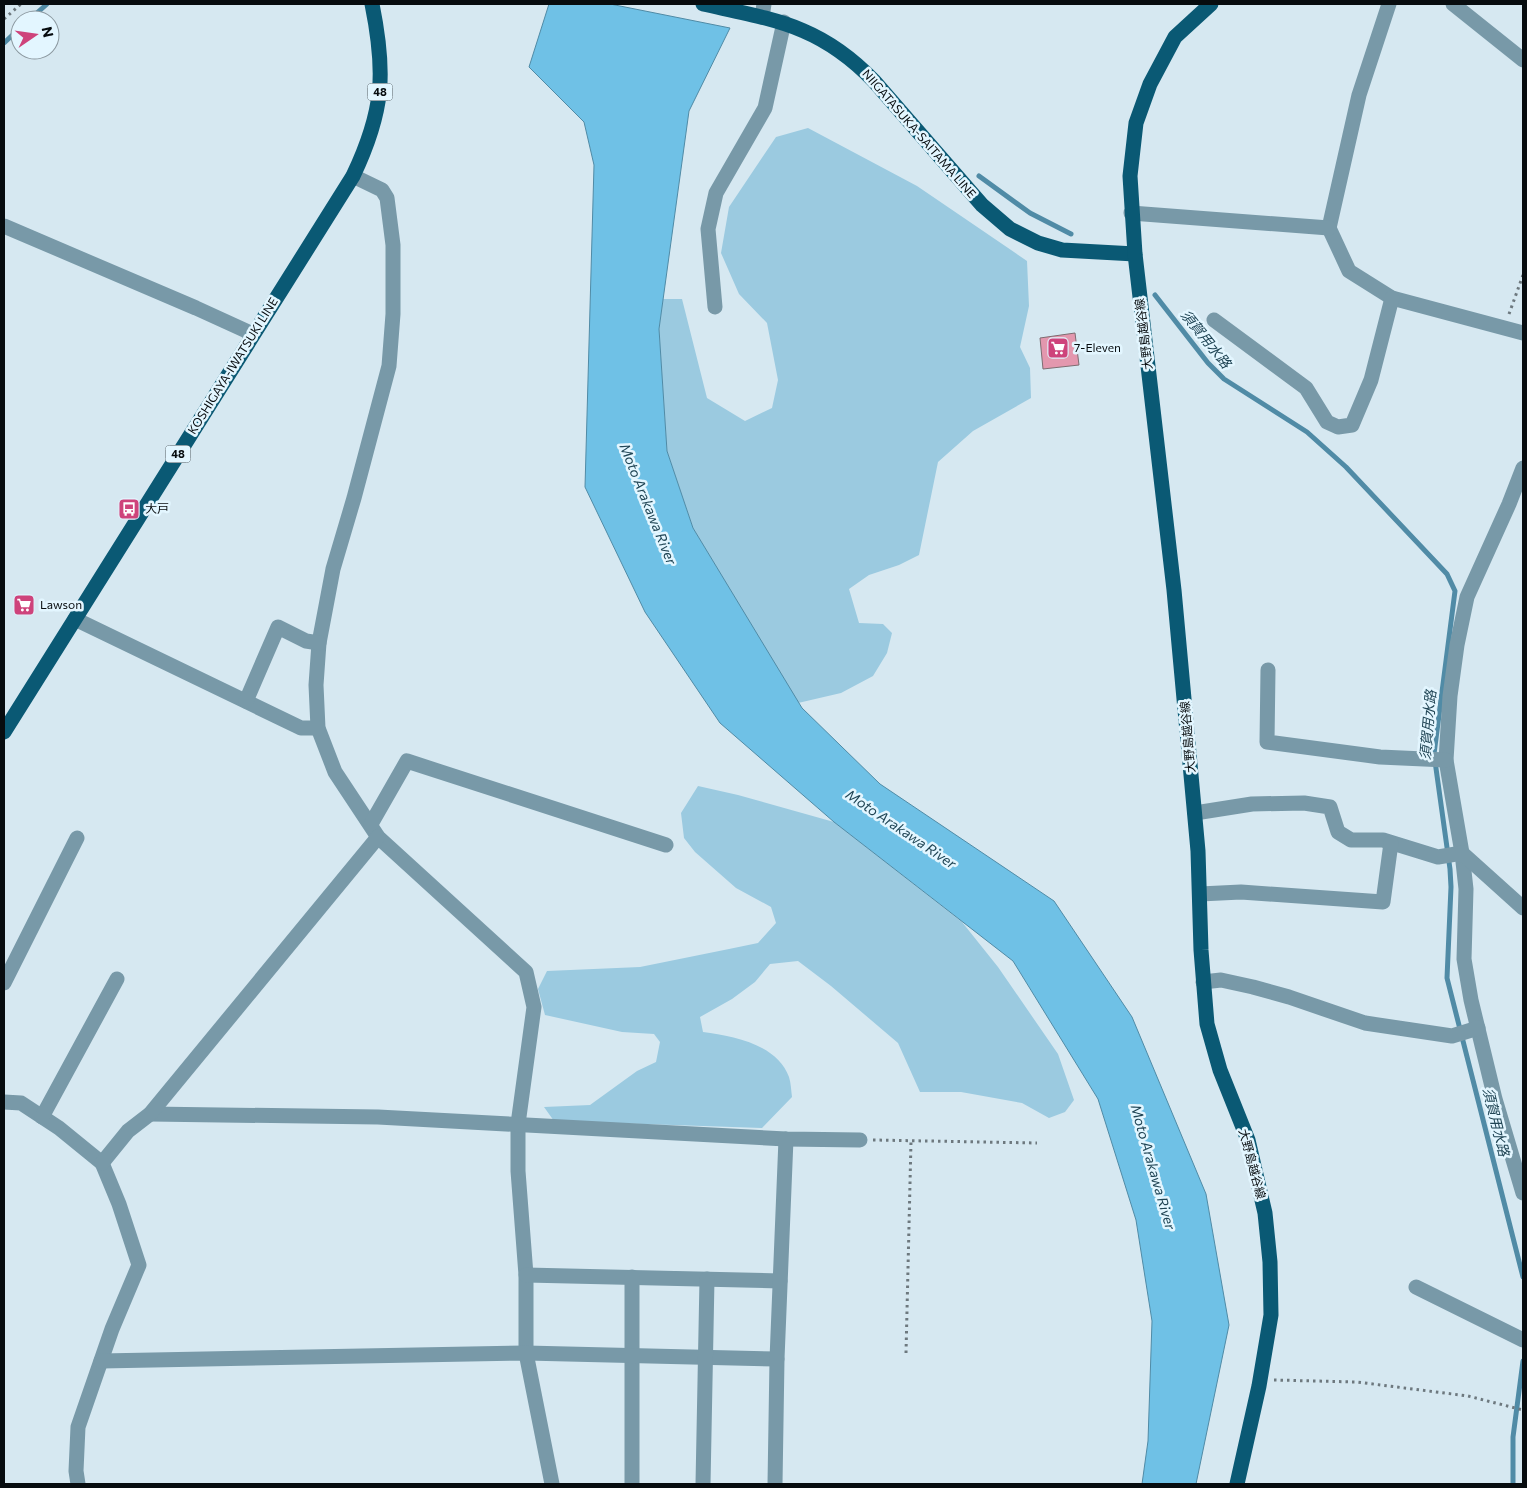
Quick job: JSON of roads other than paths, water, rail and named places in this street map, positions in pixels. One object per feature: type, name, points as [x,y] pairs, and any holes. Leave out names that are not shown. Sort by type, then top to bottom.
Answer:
[{"type":"main road","name":"KOSHIGAYA-IWATSUKI LINE","points":[[4,732],[352,176],[365,150],[380,97],[381,67],[378,35],[372,4]]},
{"type":"main road","name":"NIIGATASUKA-SAITAMA LINE","points":[[703,4],[759,12],[819,37],[839,49],[858,64],[982,205],[1010,229],[1038,243],[1062,250],[1135,254]]},
{"type":"main road","name":"大野島越谷線","points":[[1211,4],[1175,37],[1150,84],[1136,123],[1130,176],[1135,254],[1174,590],[1195,814],[1203,982],[1207,1024],[1220,1070],[1248,1140],[1265,1214],[1270,1262],[1271,1315],[1261,1380],[1237,1484]]},
{"type":"street","points":[[1389,4],[1359,95],[1329,228],[1349,271],[1392,298],[1523,333]]},
{"type":"street","points":[[1453,4],[1523,60]]},
{"type":"street","points":[[714,307],[708,229],[716,193],[765,108],[784,22]]},
{"type":"street","points":[[352,176],[382,190],[387,198],[393,245],[389,366],[333,569],[319,643],[316,685],[318,728],[334,772],[374,830],[526,972],[534,1007],[518,1124],[518,1171],[526,1275],[526,1353],[552,1484]]},
{"type":"street","points":[[1131,213],[1329,228]]},
{"type":"street","points":[[4,226],[252,334]]},
{"type":"street","points":[[1214,320],[1306,388],[1327,422],[1338,427],[1352,425],[1372,380],[1392,298]]},
{"type":"street","points":[[1523,468],[1467,597],[1438,760],[1466,889],[1464,958],[1471,1000],[1495,1099],[1523,1193]]},
{"type":"street","points":[[75,619],[302,728],[318,728]]},
{"type":"street","points":[[246,702],[278,627],[306,641],[319,643]]},
{"type":"street","points":[[1268,670],[1267,742],[1380,757],[1438,760]]},
{"type":"street","points":[[102,1164],[128,1131],[150,1114],[374,830],[407,761],[666,845]]},
{"type":"street","points":[[1195,814],[1252,804],[1304,803],[1330,807],[1338,832],[1351,840],[1383,840],[1438,857],[1458,854],[1523,908]]},
{"type":"street","points":[[4,983],[77,838]]},
{"type":"street","points":[[1200,894],[1242,892],[1383,902],[1391,842]]},
{"type":"street","points":[[42,1117],[117,979]]},
{"type":"street","points":[[1203,982],[1221,980],[1289,997],[1365,1023],[1452,1036],[1478,1028]]},
{"type":"street","points":[[4,1102],[21,1104],[42,1117],[102,1164],[119,1204],[139,1265],[112,1329],[78,1427],[76,1472],[78,1484]]},
{"type":"street","points":[[150,1114],[378,1117],[786,1139],[860,1140]]},
{"type":"street","points":[[774,1484],[786,1139]]},
{"type":"street","points":[[526,1275],[780,1281]]},
{"type":"street","points":[[632,1277],[632,1484]]},
{"type":"street","points":[[703,1484],[707,1279]]},
{"type":"street","points":[[1416,1287],[1522,1339]]},
{"type":"street","points":[[101,1361],[526,1353],[777,1359]]},
{"type":"water","name":"Moto Arakawa River","points":[[549,4],[610,4],[730,28],[689,111],[659,329],[667,451],[693,528],[802,708],[880,784],[1054,901],[1132,1017],[1206,1194],[1229,1325],[1196,1484],[1142,1484],[1148,1441],[1152,1321],[1136,1220],[1098,1099],[1013,961],[834,822],[720,723],[645,612],[585,487],[594,165],[584,122],[529,67]]},
{"type":"waterway","points":[[40,10],[47,4]]},
{"type":"waterway","points":[[4,43],[10,37]]},
{"type":"waterway","name":"須賀用水路","points":[[979,176],[1030,213],[1071,234]]},
{"type":"waterway","name":"須賀用水路","points":[[1155,295],[1208,363],[1224,379],[1307,432],[1346,467],[1447,574],[1455,591],[1434,754],[1450,869],[1447,978],[1523,1277]]},
{"type":"waterway","name":"須賀用水路","points":[[1513,1484],[1513,1437],[1523,1361]]},
{"type":"place","name":"7-Eleven","points":[[1058,348]]},
{"type":"place","name":"大戸","points":[[129,509]]},
{"type":"place","name":"Lawson","points":[[24,605]]}]
